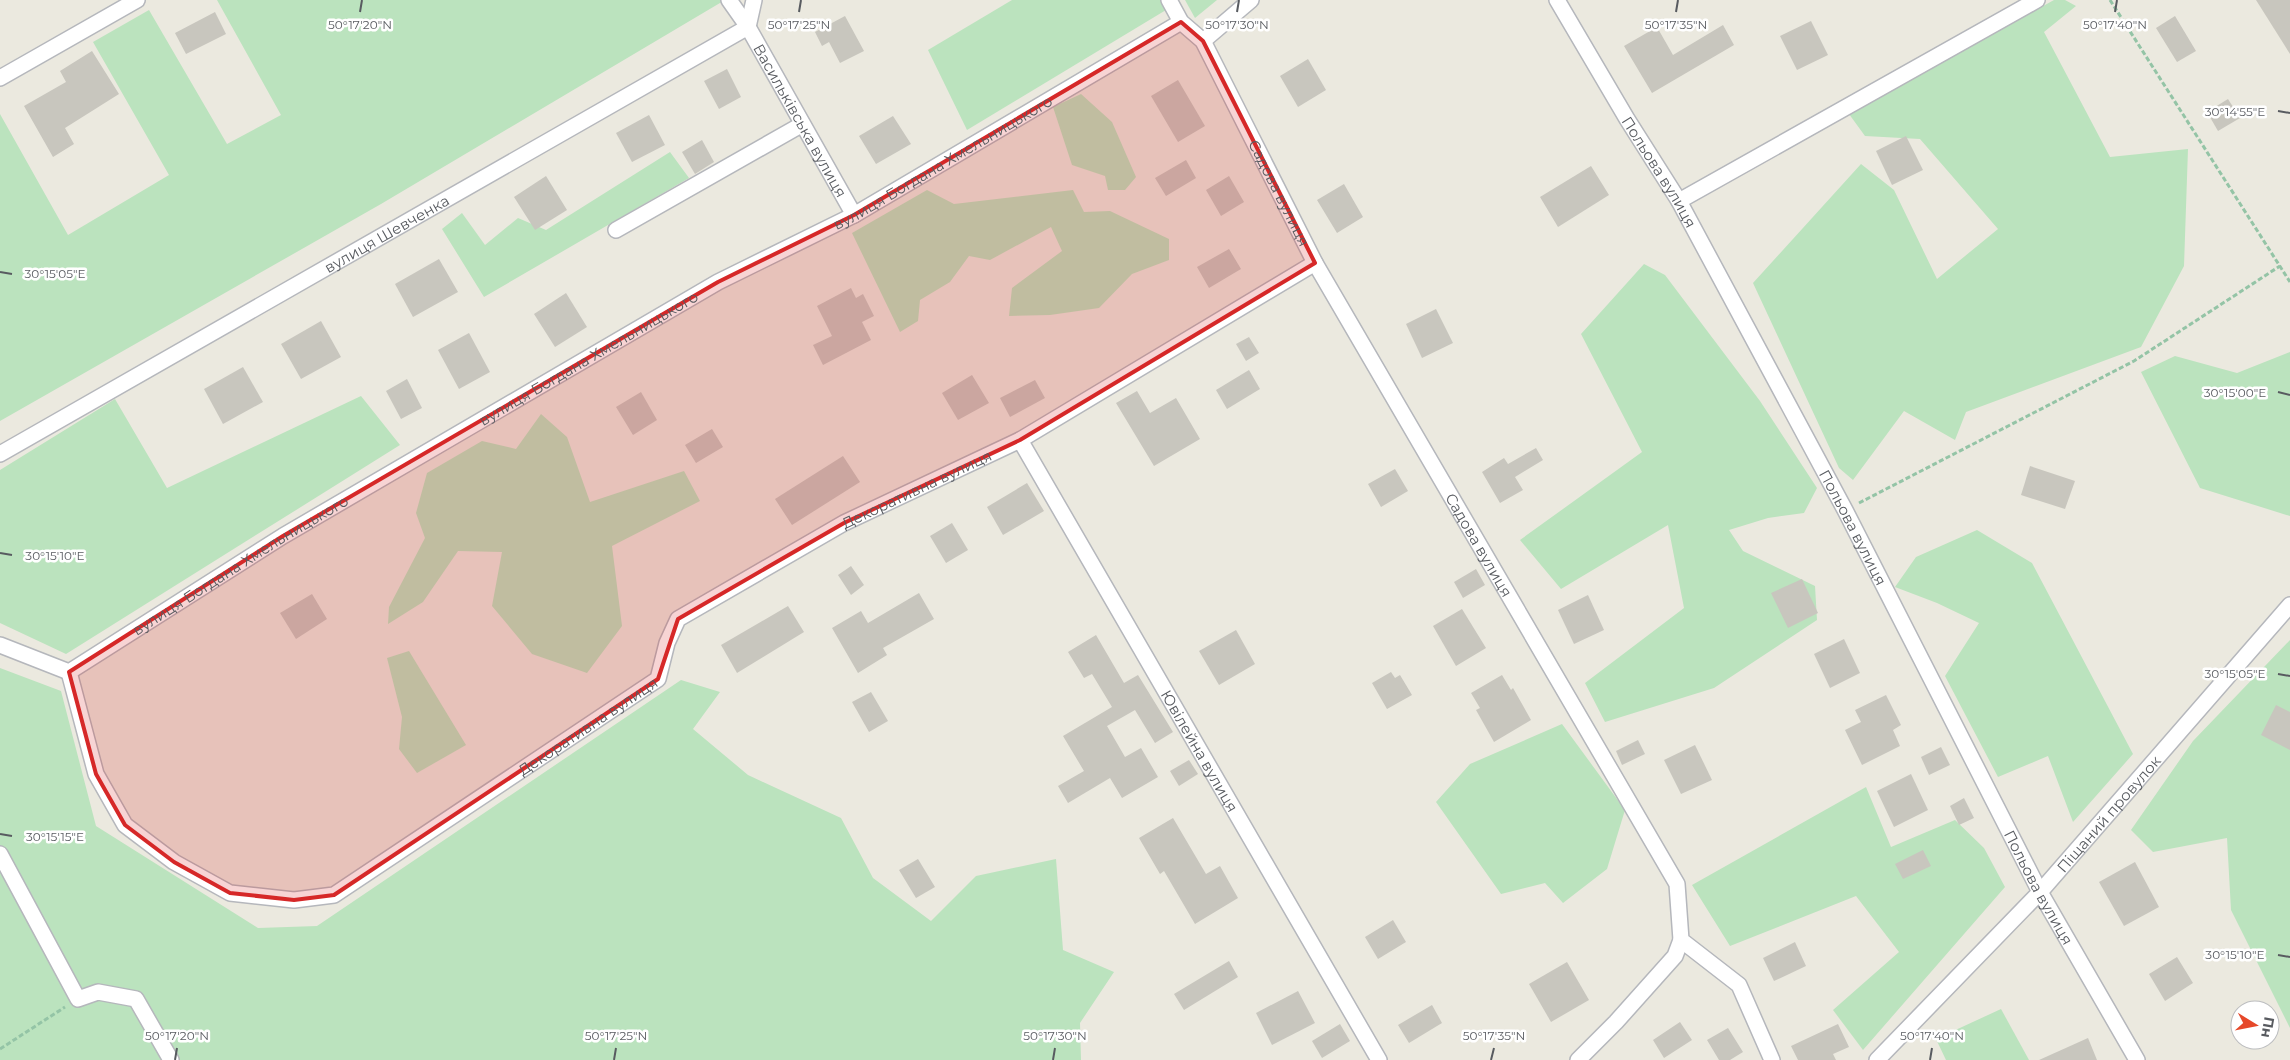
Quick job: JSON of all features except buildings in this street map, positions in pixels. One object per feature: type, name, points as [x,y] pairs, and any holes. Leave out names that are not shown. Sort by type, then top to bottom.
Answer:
[{"type":"street","points":[[0,78],[137,0]]},
{"type":"street","name":"Васильківська вулиця","points":[[729,0],[748,28],[854,216]]},
{"type":"street","points":[[748,28],[754,0]]},
{"type":"street","points":[[1169,0],[1181,22]]},
{"type":"street","points":[[1203,41],[1251,0]]},
{"type":"street","name":"Польова вулиця","points":[[1557,0],[1627,119],[1679,201],[1845,510],[2040,892],[2137,1060]]},
{"type":"street","points":[[1679,201],[2038,0]]},
{"type":"street","name":"Садова вулиця","points":[[1181,22],[1203,41],[1316,263],[1677,884],[1681,940]]},
{"type":"street","name":"вулиця Богдана Хмельницького","points":[[69,672],[283,536],[710,287],[854,216],[1181,22]]},
{"type":"street","name":"вулиця Шевченка","points":[[0,454],[748,28]]},
{"type":"street","points":[[616,230],[801,125]]},
{"type":"street","name":"Декоративна вулиця","points":[[69,672],[96,774],[125,826],[174,862],[230,893],[294,900],[334,895],[658,679],[668,643],[678,619],[844,523],[1020,440],[1316,263]]},
{"type":"street","name":"Ювілейна вулиця","points":[[1020,440],[1379,1060]]},
{"type":"street","name":"Піщаний провулок","points":[[1877,1060],[2040,892],[2290,605]]},
{"type":"street","points":[[0,644],[69,672]]},
{"type":"street","points":[[0,854],[78,999],[98,992],[136,999],[171,1060]]},
{"type":"street","points":[[1578,1060],[1616,1022],[1675,956],[1681,940],[1738,985],[1772,1060]]},
{"type":"path","points":[[2110,0],[2290,282]]},
{"type":"path","points":[[1845,510],[2134,360],[2280,266]]},
{"type":"path","points":[[0,1049],[78,999]]},
{"type":"highlighted area","points":[[1181,22],[1203,41],[1315,263],[1020,440],[844,523],[678,619],[658,679],[334,895],[294,900],[230,893],[174,862],[125,825],[96,774],[69,672],[283,536],[718,282],[854,215]]},
{"type":"green space","points":[[217,0],[725,0],[381,204],[0,421],[0,114],[68,235],[169,175],[93,42],[149,10],[227,144],[281,115]]},
{"type":"green space","points":[[1012,0],[1161,0],[1166,10],[967,130],[928,50]]},
{"type":"green space","points":[[1185,0],[1217,0],[1195,18]]},
{"type":"green space","points":[[2054,0],[2065,0],[2076,6],[2044,32],[2110,157],[2188,149],[2184,266],[2141,347],[1966,412],[1955,440],[1904,411],[1853,480],[1839,468],[1753,283],[1861,164],[1894,190],[1937,279],[1998,229],[1920,139],[1865,136],[1849,114]]},
{"type":"green space","points":[[1081,94],[1112,122],[1136,177],[1125,190],[1108,190],[1105,176],[1072,165],[1053,107]]},
{"type":"green space","points":[[670,152],[689,178],[484,297],[442,229],[462,213],[485,245],[518,218],[546,230]]},
{"type":"green space","points":[[927,190],[954,204],[1073,190],[1084,212],[1110,211],[1169,239],[1169,260],[1132,274],[1099,308],[1050,315],[1009,316],[1012,288],[1062,251],[1051,227],[990,260],[969,256],[950,282],[920,300],[918,321],[900,332],[852,233]]},
{"type":"green space","points":[[1644,264],[1665,275],[1760,401],[1817,488],[1804,513],[1768,518],[1729,530],[1743,551],[1815,586],[1817,620],[1714,688],[1605,722],[1585,683],[1684,608],[1668,525],[1561,589],[1520,540],[1642,452],[1581,334]]},
{"type":"green space","points":[[2290,352],[2290,516],[2200,488],[2141,372],[2175,356],[2237,373]]},
{"type":"green space","points":[[361,396],[400,445],[66,654],[0,623],[0,470],[115,399],[167,488]]},
{"type":"green space","points":[[541,414],[567,437],[590,502],[684,471],[700,501],[612,546],[622,626],[587,673],[532,654],[492,606],[502,552],[458,551],[423,602],[388,624],[389,607],[425,538],[416,513],[427,473],[482,441],[516,449]]},
{"type":"green space","points":[[1977,530],[2032,563],[2133,754],[2073,822],[2048,756],[1998,777],[1945,676],[1979,623],[1937,603],[1895,587],[1916,557]]},
{"type":"green space","points":[[2290,640],[2290,1028],[2280,1008],[2280,1000],[2276,1000],[2231,910],[2227,838],[2153,852],[2131,830],[2193,741]]},
{"type":"green space","points":[[409,651],[466,745],[417,773],[399,749],[402,717],[387,658]]},
{"type":"green space","points":[[0,668],[61,691],[96,826],[258,928],[317,926],[681,680],[720,692],[693,729],[748,775],[841,818],[873,878],[931,921],[976,876],[1056,859],[1063,950],[1114,972],[1080,1023],[1081,1060],[0,1060]]},
{"type":"green space","points":[[1562,724],[1625,810],[1607,869],[1563,903],[1545,883],[1501,894],[1436,802],[1470,764]]},
{"type":"green space","points":[[1866,787],[1891,847],[1955,820],[1984,848],[2005,887],[1863,1050],[1833,1010],[1899,952],[1856,896],[1730,946],[1692,885]]},
{"type":"green space","points":[[2001,1009],[2029,1060],[1946,1060],[1936,1039]]}]
